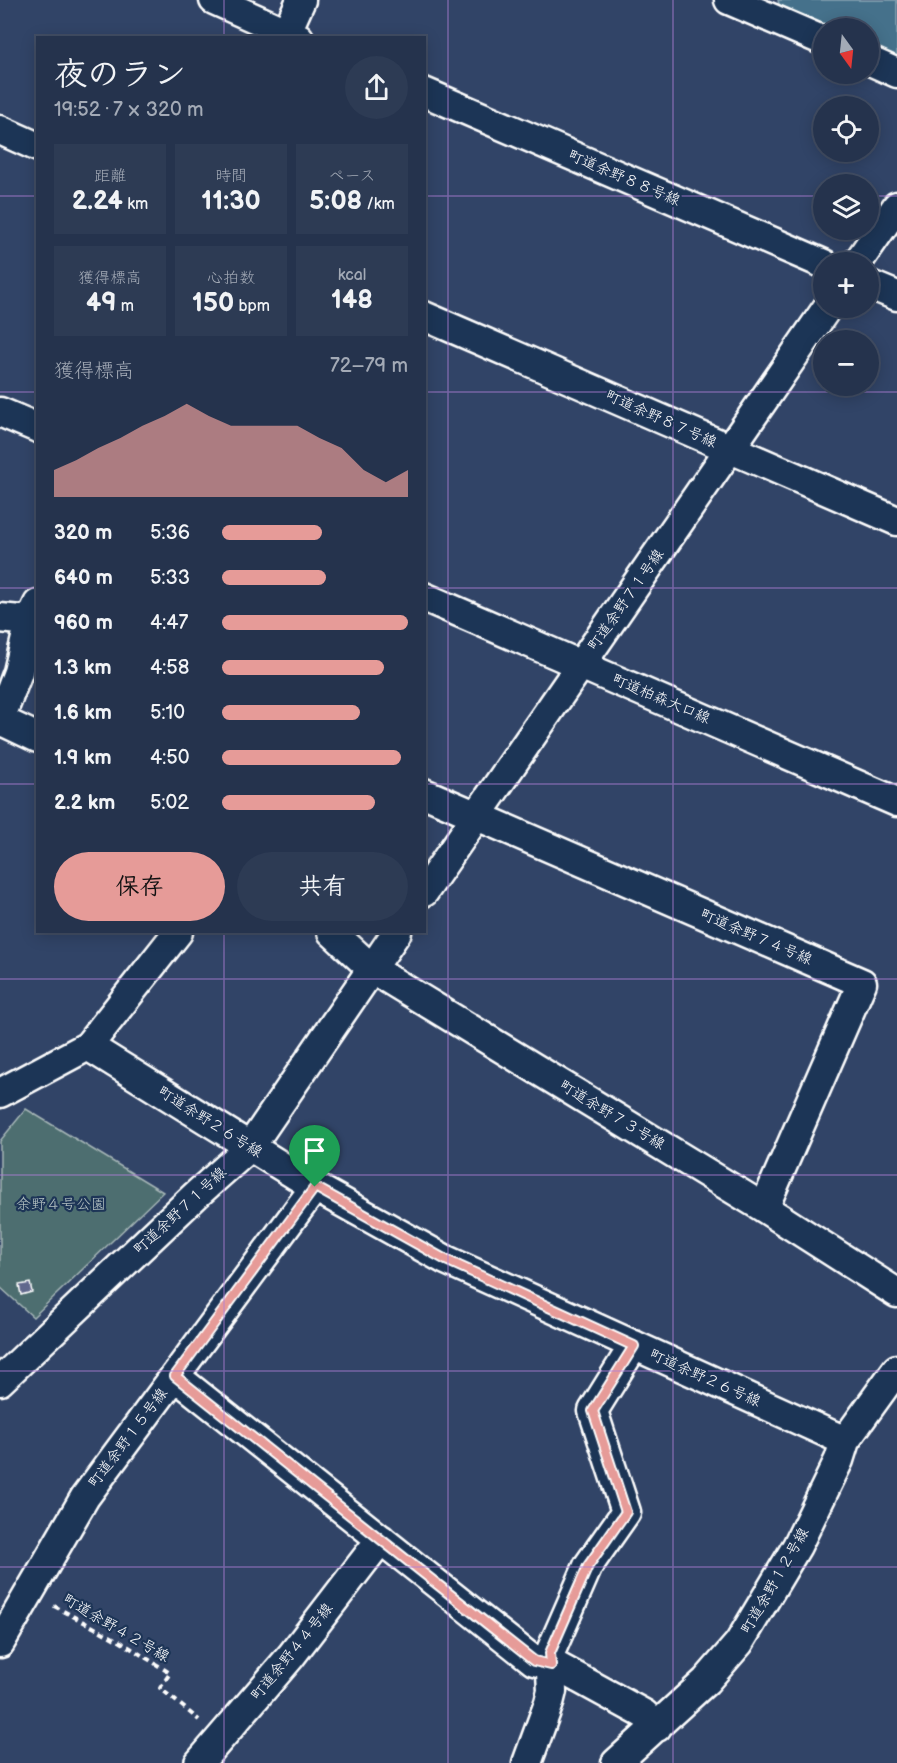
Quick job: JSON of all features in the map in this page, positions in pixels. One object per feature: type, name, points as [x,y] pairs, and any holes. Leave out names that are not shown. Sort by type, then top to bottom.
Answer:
[{"type":"street","points":[[214,0],[290,36],[301,0]]},
{"type":"street","points":[[745,3],[813,36]]},
{"type":"street","points":[[879,65],[897,73]]},
{"type":"street","name":"町道余野８８号線","points":[[426,93],[813,259]]},
{"type":"street","points":[[0,130],[36,146]]},
{"type":"street","points":[[865,252],[897,206]]},
{"type":"street","points":[[879,289],[897,296]]},
{"type":"street","name":"町道余野８７号線","points":[[426,317],[897,521]]},
{"type":"street","name":"町道余野７１号線","points":[[426,889],[820,318]]},
{"type":"street","points":[[0,412],[36,427]]},
{"type":"street","name":"町道柏森大口線","points":[[426,598],[897,802]]},
{"type":"street","points":[[0,618],[35,617],[0,720],[36,737]]},
{"type":"street","name":"町道余野７４号線","points":[[426,794],[862,983],[764,1208]]},
{"type":"street","points":[[0,1093],[88,1046],[177,933]]},
{"type":"street","name":"町道余野７３号線","points":[[333,933],[372,969],[764,1208],[897,1293]]},
{"type":"street","name":"町道余野７１号線","points":[[0,1381],[196,1195],[250,1147],[396,933]]},
{"type":"street","name":"町道余野２６号線","points":[[88,1046],[315,1187],[446,1260],[845,1441]]},
{"type":"street","name":"町道余野１５号線","points":[[0,1643],[85,1497],[315,1187]]},
{"type":"street","points":[[527,1763],[552,1691],[550,1653],[588,1566],[626,1512],[593,1411],[634,1346]]},
{"type":"street","name":"町道余野１２号線","points":[[616,1763],[706,1681],[739,1643],[797,1546],[839,1460],[845,1441],[897,1370]]},
{"type":"street","points":[[175,1376],[534,1661],[558,1667],[644,1714],[657,1727]]},
{"type":"street","name":"町道余野４４号線","points":[[199,1763],[291,1656],[381,1539]]},
{"type":"path","name":"町道余野４２号線","points":[[29,1593],[121,1642],[170,1673],[160,1688],[220,1738]]},
{"type":"green space","name":"余野４号公園","points":[[26,1109],[163,1192],[33,1317],[0,1287],[0,1141]]},
{"type":"water","points":[[778,0],[897,0],[897,60],[879,52],[879,18],[813,18],[813,23],[780,9]]},
{"type":"building","points":[[30,1283],[32,1292],[21,1295],[19,1285]]},
{"type":"route","points":[[315,1187],[446,1260],[634,1346],[593,1411],[626,1512],[588,1566],[550,1653],[551,1665],[534,1661],[175,1376],[315,1187]]}]
